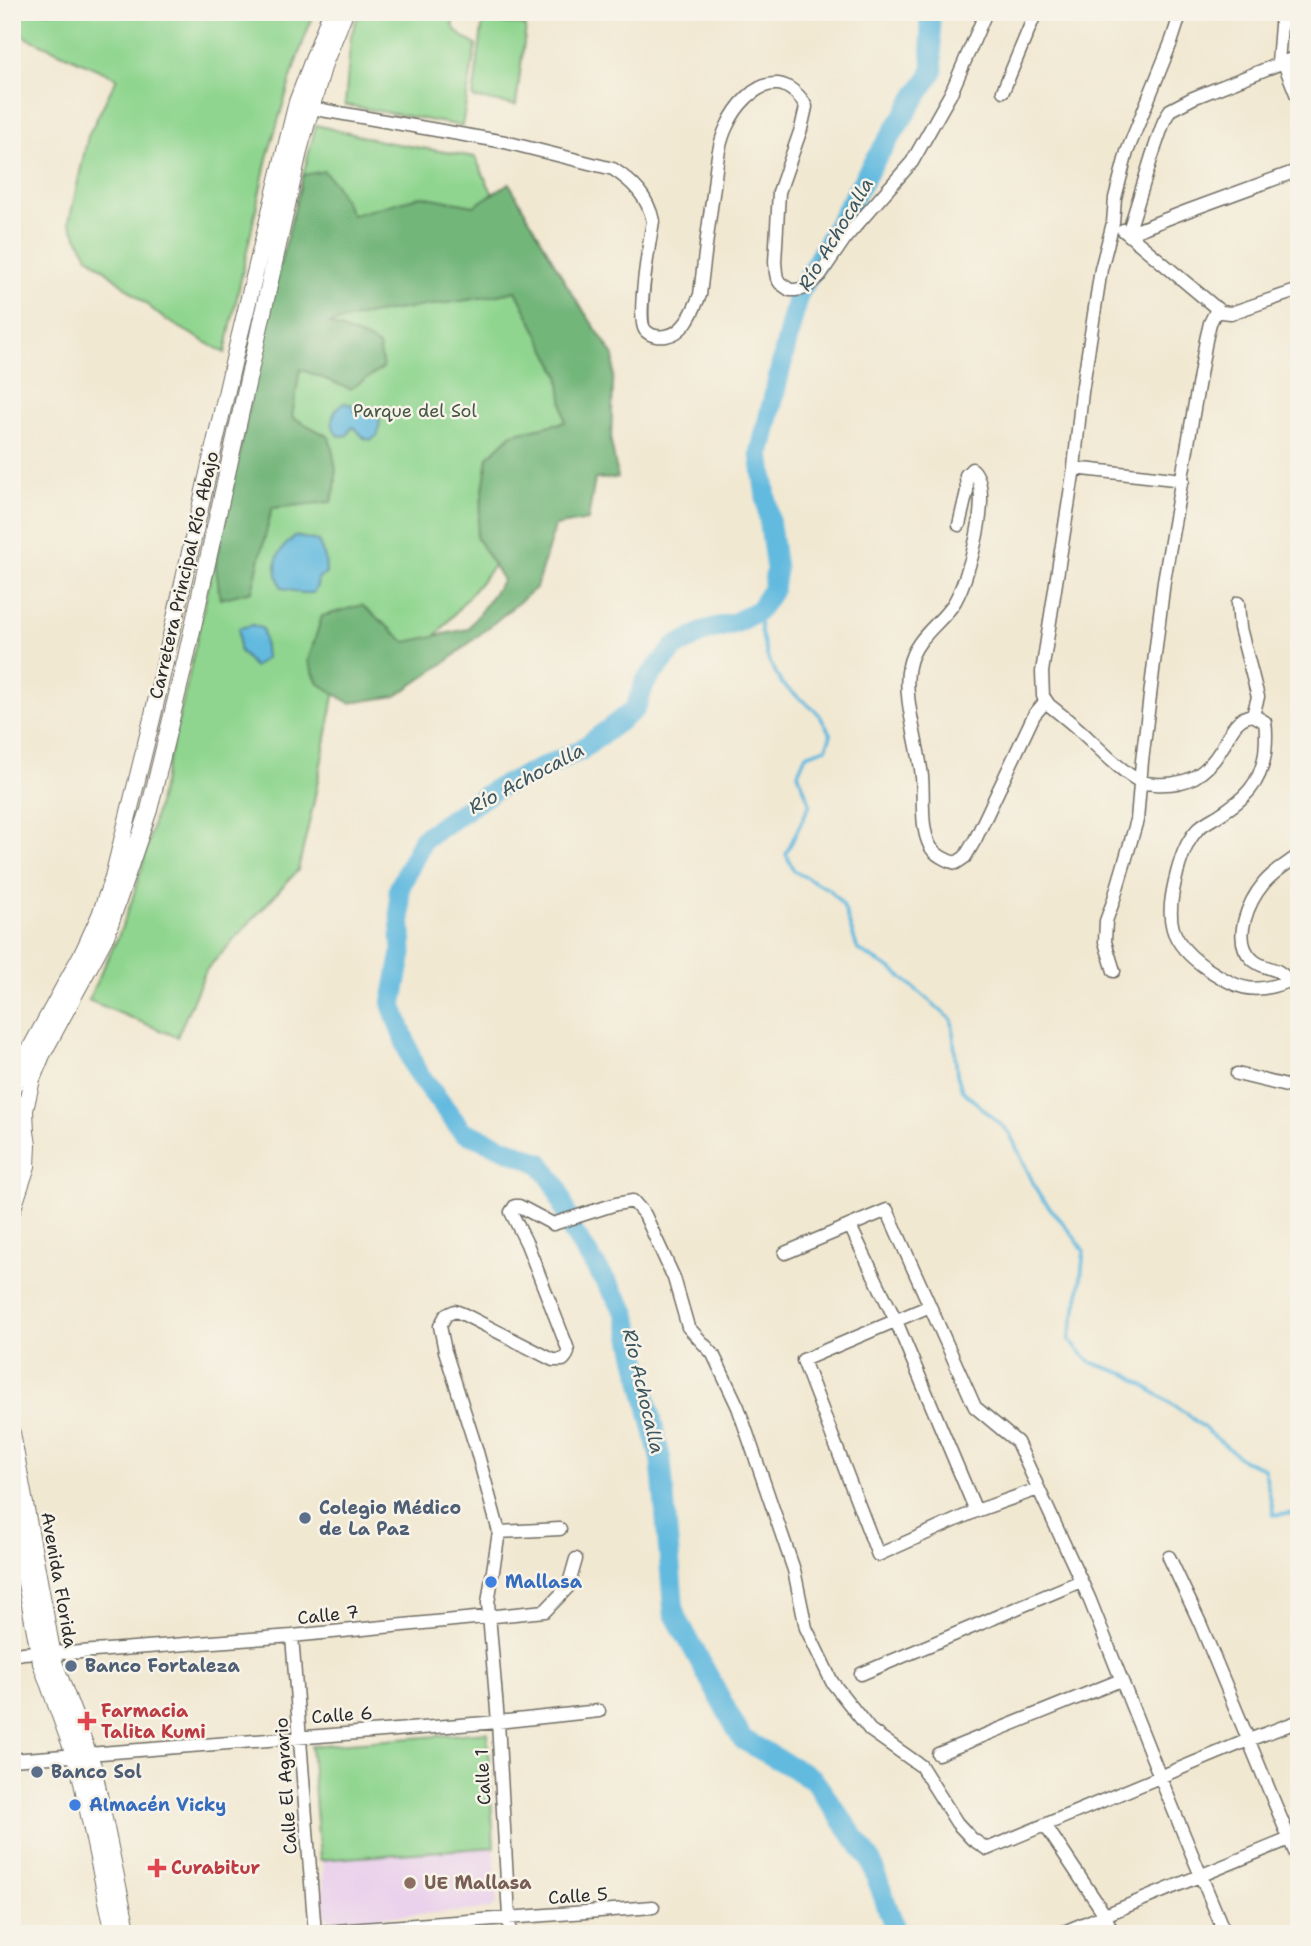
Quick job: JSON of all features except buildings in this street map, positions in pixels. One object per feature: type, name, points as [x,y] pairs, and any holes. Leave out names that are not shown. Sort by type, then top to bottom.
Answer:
[{"type":"main road","name":"Carretera Principal Río Abajo","points":[[12,1089],[24,1060],[84,950],[113,877],[146,746],[235,355],[331,12]]},
{"type":"main road","name":"Carretera Principal Río Abajo","points":[[16,1191],[27,1166],[28,1144],[19,1129],[32,1079],[42,1055],[106,936],[149,810],[304,105],[345,12]]},
{"type":"main road","points":[[12,1211],[16,1191]]},
{"type":"main road","name":"Avenida Florida","points":[[12,1433],[46,1652]]},
{"type":"main road","name":"Avenida Florida","points":[[12,1508],[46,1652],[54,1662],[81,1756],[79,1768],[114,1934]]},
{"type":"main road","name":"Avenida Florida","points":[[81,1756],[93,1766],[128,1934]]},
{"type":"street","points":[[304,105],[505,142],[613,169],[644,196],[651,210],[653,220],[642,300],[642,324],[650,334],[663,337],[683,326],[691,316],[700,295],[718,157],[726,127],[752,93],[778,84],[799,96],[806,107],[779,192],[775,262],[776,278],[785,287],[802,289],[820,275],[846,237],[912,162],[951,93],[986,12]]},
{"type":"street","points":[[1003,91],[1036,12]]},
{"type":"street","points":[[1181,12],[1127,152],[1115,198],[1113,223],[1099,282],[1082,392],[1074,468],[1042,672],[1043,696],[1107,756],[1141,783],[1171,783],[1197,777],[1220,752],[1236,724],[1246,716],[1253,715],[1265,722],[1267,731],[1263,765],[1257,779],[1241,799],[1198,828],[1189,840],[1173,889],[1170,917],[1173,931],[1184,950],[1218,976],[1258,990],[1293,980]]},
{"type":"street","points":[[1282,12],[1281,62],[1299,101]]},
{"type":"street","points":[[1128,234],[1152,156],[1170,110],[1193,98],[1299,56]]},
{"type":"street","points":[[1128,234],[1299,170]]},
{"type":"street","points":[[1113,223],[1221,312],[1231,313],[1299,290]]},
{"type":"street","points":[[1114,971],[1105,942],[1106,921],[1137,820],[1164,581],[1206,340],[1217,309]]},
{"type":"street","points":[[1074,468],[1183,480]]},
{"type":"street","points":[[959,525],[967,491],[966,474],[972,469],[979,476],[982,500],[966,579],[953,604],[915,648],[907,683],[922,775],[925,830],[929,845],[939,855],[956,863],[965,858],[1034,715],[1046,701]]},
{"type":"street","points":[[1238,603],[1240,628],[1258,697],[1253,715]]},
{"type":"street","points":[[1293,980],[1252,959],[1242,937],[1250,904],[1264,881],[1299,855]]},
{"type":"street","points":[[1237,1074],[1299,1088]]},
{"type":"street","points":[[560,1529],[499,1532],[440,1326],[442,1319],[454,1311],[553,1360],[564,1360],[568,1354],[566,1344],[527,1244],[512,1215],[512,1209],[519,1206],[553,1224],[616,1203],[633,1201],[645,1215],[674,1278],[688,1327],[713,1354],[738,1407],[794,1570],[806,1628],[832,1682],[870,1730],[921,1766],[957,1823],[972,1839],[987,1849],[1299,1721]]},
{"type":"street","points":[[785,1254],[887,1210],[975,1407],[1017,1442],[1081,1581],[1225,1934]]},
{"type":"street","points":[[850,1226],[896,1321],[976,1511]]},
{"type":"street","points":[[930,1306],[803,1360],[878,1555],[976,1511],[1038,1489]]},
{"type":"street","name":"Calle 1","points":[[499,1532],[488,1603],[498,1721],[510,1934]]},
{"type":"street","points":[[1168,1557],[1200,1623],[1248,1740],[1294,1837],[1299,1862]]},
{"type":"street","name":"Calle 7","points":[[12,1655],[292,1636],[545,1611],[568,1587],[576,1559]]},
{"type":"street","points":[[861,1674],[1081,1581]]},
{"type":"street","name":"Calle El Agrario","points":[[292,1636],[315,1933]]},
{"type":"street","points":[[938,1754],[1121,1679]]},
{"type":"street","name":"Calle 6","points":[[12,1760],[599,1711]]},
{"type":"street","points":[[1045,1825],[1105,1915],[1113,1934]]},
{"type":"street","points":[[1059,1934],[1294,1837]]},
{"type":"street","name":"Calle 5","points":[[296,1934],[653,1907]]},
{"type":"shaded area","name":"UE Mallasa","points":[[494,1847],[497,1903],[491,1909],[331,1920],[324,1914],[323,1865],[320,1860]]},
{"type":"green space","points":[[12,12],[314,12],[267,158],[225,353],[163,318],[88,256],[69,222],[88,136],[117,78],[12,31]]},
{"type":"green space","points":[[359,12],[452,12],[455,29],[476,45],[462,126],[345,105],[351,36]]},
{"type":"green space","points":[[483,20],[526,26],[516,105],[473,98]]},
{"type":"green space","name":"Parque del Sol","points":[[316,125],[385,142],[475,157],[611,442],[502,556],[407,671],[335,691],[298,870],[206,970],[177,1037],[88,1000],[118,937],[144,860],[184,697],[273,292]]},
{"type":"green space","points":[[324,171],[335,184],[352,215],[422,196],[474,206],[509,183],[571,292],[614,356],[611,442],[618,478],[595,479],[588,520],[555,526],[536,588],[450,659],[396,696],[349,703],[318,683],[308,661],[322,616],[362,605],[406,642],[468,629],[503,580],[476,537],[488,457],[512,434],[565,422],[559,375],[516,291],[375,313],[329,324],[379,346],[383,368],[350,389],[300,369],[292,417],[329,437],[336,478],[331,502],[272,508],[252,591],[220,599],[216,566],[273,292],[303,175]]},
{"type":"green space","points":[[487,1732],[494,1847],[320,1860],[311,1746]]},
{"type":"water","points":[[344,403],[353,405],[358,413],[367,407],[372,409],[380,420],[378,435],[371,440],[364,438],[352,427],[348,435],[337,435],[333,417]]},
{"type":"water","points":[[295,536],[318,541],[325,558],[326,574],[318,578],[313,593],[282,588],[279,580],[277,559]]},
{"type":"water","points":[[253,625],[263,629],[266,658],[254,667],[239,650],[239,628]]},
{"type":"waterway","name":"Río Achocalla","points":[[897,1934],[870,1859],[813,1779],[742,1739],[674,1613],[661,1461],[626,1312],[571,1229],[557,1187],[540,1163],[462,1131],[415,1069],[392,1005],[402,953],[399,889],[423,839],[494,790],[581,750],[635,709],[645,682],[675,647],[707,630],[735,623],[759,610],[773,589],[776,569],[760,454],[798,295],[873,163],[933,71],[929,12]]},
{"type":"waterway","points":[[759,610],[768,659],[782,684],[818,713],[831,735],[826,748],[806,755],[798,773],[810,804],[786,854],[794,871],[830,890],[843,905],[858,950],[893,970],[952,1020],[957,1074],[962,1090],[1009,1132],[1039,1195],[1084,1251],[1079,1294],[1069,1340],[1090,1362],[1128,1375],[1187,1414],[1243,1460],[1264,1468],[1274,1515],[1299,1513]]},
{"type":"place","name":"Colegio Médico de La Paz","points":[[305,1518]]},
{"type":"place","name":"Mallasa","points":[[491,1582]]},
{"type":"place","name":"Banco Fortaleza","points":[[71,1666]]},
{"type":"place","name":"Farmacia Talita Kumi","points":[[87,1721]]},
{"type":"place","name":"Banco Sol","points":[[37,1772]]},
{"type":"place","name":"Almacén Vicky","points":[[75,1805]]},
{"type":"place","name":"Curabitur","points":[[157,1868]]},
{"type":"place","name":"UE Mallasa","points":[[410,1883]]}]
